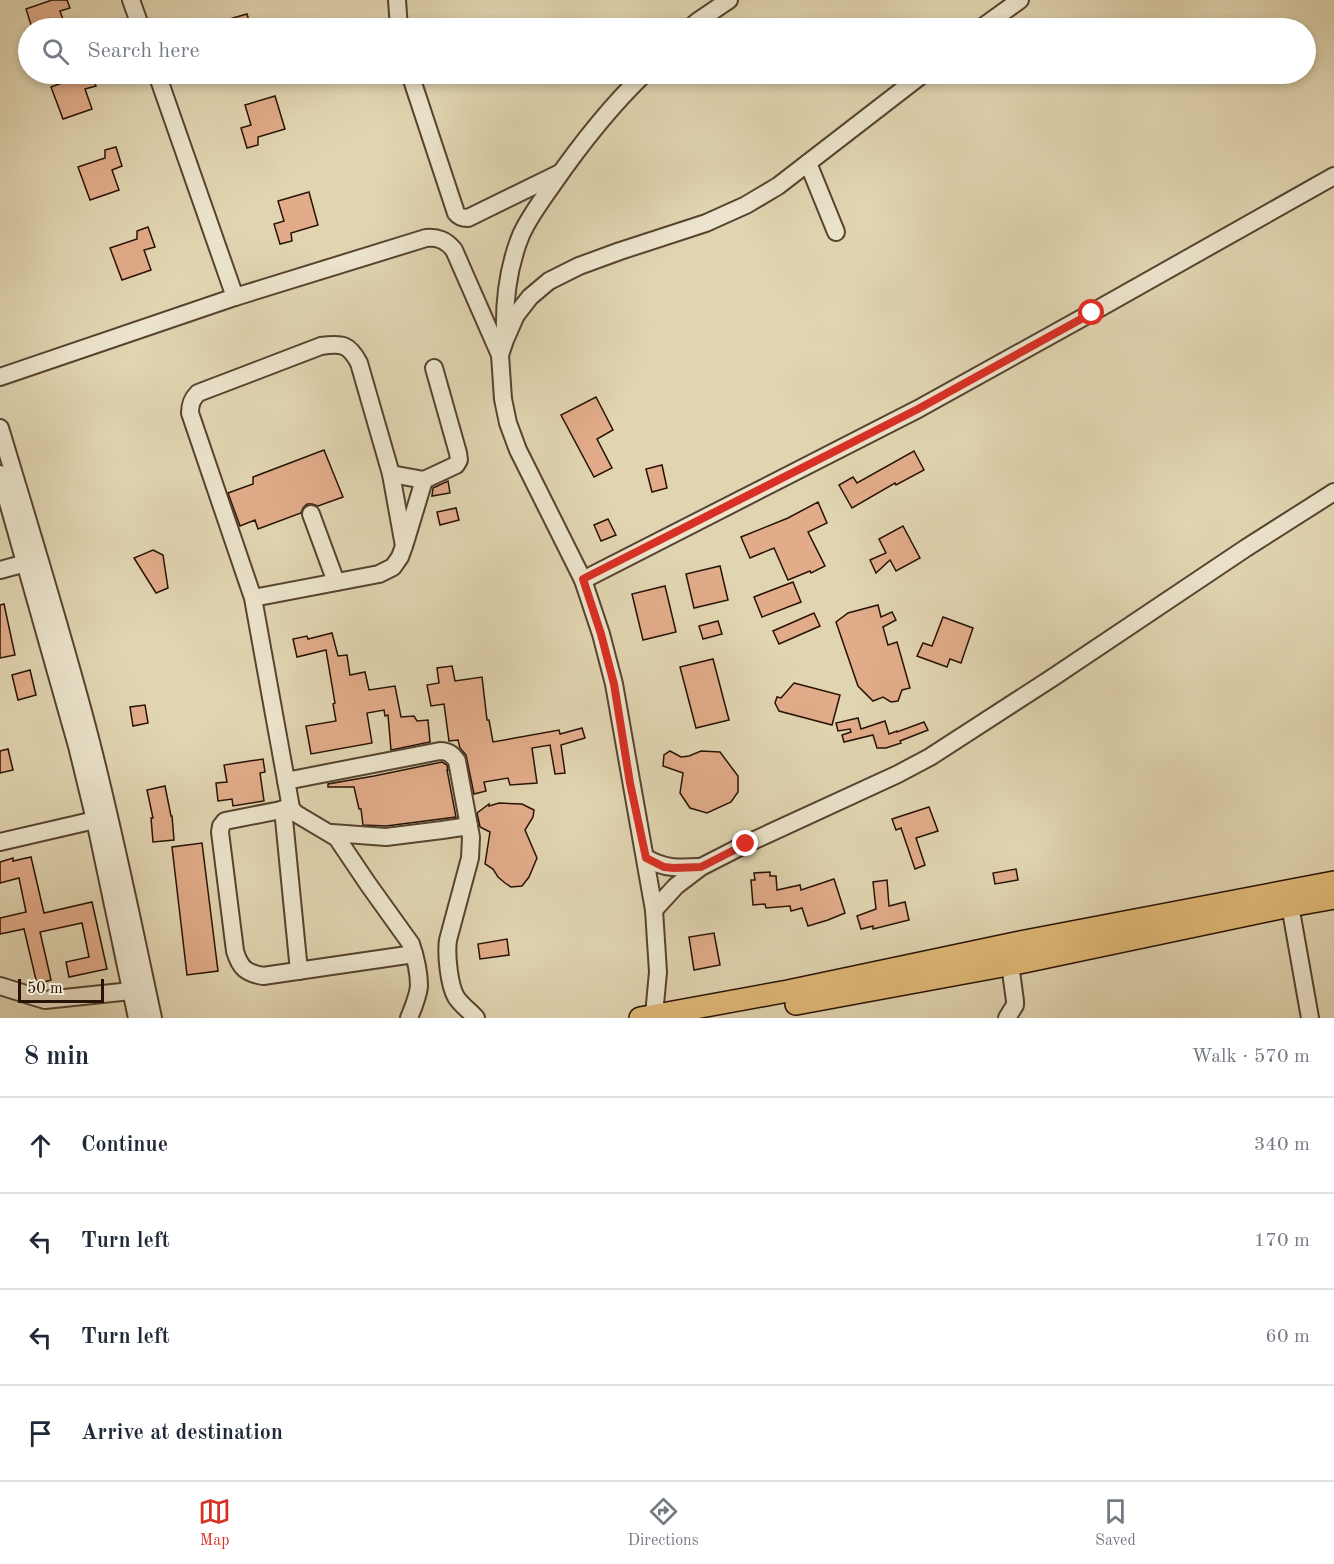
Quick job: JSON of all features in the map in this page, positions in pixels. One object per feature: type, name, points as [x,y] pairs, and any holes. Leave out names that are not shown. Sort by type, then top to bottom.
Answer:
[{"type":"main road","points":[[718,1018],[1010,964],[1288,898],[1334,882]]},
{"type":"main road","points":[[647,1017],[788,992],[1020,942],[1288,898],[1334,898]]},
{"type":"street","points":[[131,0],[137,18]]},
{"type":"street","points":[[397,0],[398,18]]},
{"type":"street","points":[[702,18],[729,0]]},
{"type":"street","points":[[995,18],[1020,0]]},
{"type":"street","points":[[160,84],[235,297]]},
{"type":"street","points":[[413,84],[458,216],[468,218],[561,173]]},
{"type":"street","points":[[633,84],[561,173],[522,233],[514,257],[506,296],[502,347],[503,399],[508,423],[518,450],[583,579],[614,684],[654,910],[658,972],[647,1017]]},
{"type":"street","points":[[502,347],[516,315],[530,297],[549,281],[620,250],[706,223],[746,205],[778,186],[910,84]]},
{"type":"street","points":[[807,163],[836,232]]},
{"type":"street","points":[[583,579],[918,409],[1334,176]]},
{"type":"street","points":[[0,377],[235,297],[426,238],[435,238],[449,244],[454,250],[502,347]]},
{"type":"street","points":[[300,971],[286,781],[253,598],[190,413],[193,398],[198,393],[321,346],[335,344],[347,346],[359,363],[391,474],[404,546]]},
{"type":"street","points":[[391,474],[424,480],[456,465],[459,460],[459,453],[434,368]]},
{"type":"street","points":[[0,428],[90,739],[117,849],[153,1018]]},
{"type":"street","points":[[0,474],[77,746],[137,1018]]},
{"type":"street","points":[[253,598],[379,574],[393,567],[404,546],[424,480]]},
{"type":"street","points":[[654,910],[676,886],[701,867],[930,757],[1334,492]]},
{"type":"street","points":[[311,514],[336,582]]},
{"type":"street","points":[[0,570],[26,563]]},
{"type":"street","points":[[286,781],[440,751],[453,755],[457,761],[471,837],[470,858],[447,947],[452,989],[476,1018]]},
{"type":"street","points":[[409,1018],[419,985],[414,954],[411,944],[337,838],[287,808],[225,821],[221,826],[235,951],[238,962],[244,970],[263,976],[414,954]]},
{"type":"street","points":[[0,842],[95,820]]},
{"type":"street","points":[[332,834],[386,837],[469,826]]},
{"type":"street","points":[[646,858],[664,867],[701,867]]},
{"type":"street","points":[[1288,898],[1310,1018]]},
{"type":"street","points":[[1007,1018],[1015,1005],[1010,964]]},
{"type":"street","points":[[0,986],[45,1000],[132,991]]},
{"type":"building","points":[[52,0],[67,0],[70,8],[60,11],[62,18],[29,18],[26,9]]},
{"type":"building","points":[[247,14],[248,18],[233,18]]},
{"type":"building","points":[[59,84],[95,84],[96,86],[85,89],[92,109],[63,119],[51,87]]},
{"type":"building","points":[[275,96],[285,129],[258,137],[258,145],[247,148],[241,128],[251,125],[245,105]]},
{"type":"building","points":[[116,147],[122,166],[112,170],[119,190],[90,200],[78,167],[105,158],[105,150]]},
{"type":"building","points":[[309,192],[318,225],[291,233],[292,241],[280,244],[274,224],[284,221],[278,201]]},
{"type":"building","points":[[148,227],[155,247],[144,250],[151,270],[122,280],[110,248],[137,239],[137,231]]},
{"type":"building","points":[[596,397],[613,430],[597,439],[612,468],[594,477],[561,415]]},
{"type":"building","points":[[324,450],[343,497],[318,506],[307,504],[301,513],[258,529],[255,520],[240,526],[228,493],[253,484],[253,477]]},
{"type":"building","points":[[914,451],[924,470],[896,485],[895,483],[852,508],[839,485],[853,477],[857,483]]},
{"type":"building","points":[[662,465],[667,488],[652,492],[646,469]]},
{"type":"building","points":[[448,481],[450,493],[432,496],[433,488]]},
{"type":"building","points":[[818,502],[827,523],[808,532],[825,566],[788,580],[774,548],[750,558],[741,537],[788,518]]},
{"type":"building","points":[[456,508],[459,520],[440,525],[437,512]]},
{"type":"building","points":[[608,519],[616,535],[601,541],[594,525]]},
{"type":"building","points":[[903,526],[920,558],[896,571],[890,560],[876,573],[870,560],[886,553],[879,539]]},
{"type":"building","points":[[153,550],[163,555],[168,588],[156,593],[134,558]]},
{"type":"building","points":[[720,566],[728,600],[694,608],[686,574]]},
{"type":"building","points":[[793,582],[801,602],[762,617],[754,597]]},
{"type":"building","points":[[665,586],[676,632],[643,640],[632,594]]},
{"type":"building","points":[[4,604],[15,655],[0,658],[0,605]]},
{"type":"building","points":[[878,605],[881,617],[892,612],[896,620],[883,627],[888,645],[897,642],[910,688],[902,690],[898,701],[891,702],[883,697],[873,701],[858,686],[836,622],[848,613]]},
{"type":"building","points":[[814,613],[820,626],[779,644],[773,631]]},
{"type":"building","points":[[943,617],[973,628],[961,663],[950,659],[947,667],[917,656],[923,643],[932,646]]},
{"type":"building","points":[[718,621],[722,634],[703,639],[699,626]]},
{"type":"building","points":[[332,633],[338,656],[347,655],[350,675],[365,672],[369,690],[395,686],[401,717],[414,716],[417,721],[428,720],[430,742],[391,750],[388,715],[385,716],[384,710],[367,713],[372,743],[311,754],[306,726],[336,721],[333,704],[335,703],[326,650],[297,657],[293,639],[307,636],[308,639]]},
{"type":"building","points":[[713,659],[729,720],[696,728],[680,667]]},
{"type":"building","points":[[452,666],[455,681],[482,677],[487,720],[489,720],[493,742],[559,730],[560,734],[582,728],[585,738],[561,745],[565,773],[555,774],[550,745],[532,748],[537,783],[510,785],[508,778],[484,782],[486,791],[474,794],[466,755],[460,748],[458,740],[449,741],[444,704],[431,706],[427,685],[439,683],[437,668]]},
{"type":"building","points":[[30,670],[36,695],[18,700],[12,675]]},
{"type":"building","points":[[794,683],[840,695],[832,725],[779,711],[775,703],[777,697],[781,698]]},
{"type":"building","points":[[145,705],[148,723],[133,726],[130,707]]},
{"type":"building","points":[[858,718],[861,729],[885,721],[889,734],[924,722],[928,730],[886,748],[877,748],[873,735],[844,742],[842,735],[851,732],[850,729],[838,731],[836,723]]},
{"type":"building","points":[[8,749],[13,770],[0,773],[0,751]]},
{"type":"building","points":[[670,751],[681,757],[701,751],[720,752],[738,776],[738,792],[731,802],[707,813],[690,808],[680,793],[683,773],[663,766],[664,755]]},
{"type":"building","points":[[263,759],[265,772],[260,773],[264,801],[233,806],[232,799],[218,801],[216,783],[227,782],[224,765]]},
{"type":"building","points":[[442,762],[447,765],[456,817],[386,826],[363,825],[354,787],[328,787],[328,784]]},
{"type":"building","points":[[165,786],[172,816],[174,840],[153,842],[151,818],[153,818],[147,790]]},
{"type":"building","points":[[499,803],[522,804],[534,810],[533,817],[525,830],[537,858],[529,877],[522,886],[511,887],[485,864],[490,832],[480,827],[477,813],[489,804],[489,806]]},
{"type":"building","points":[[929,807],[938,831],[916,838],[925,865],[915,869],[901,828],[896,830],[892,819]]},
{"type":"building","points":[[202,843],[218,971],[187,975],[172,847]]},
{"type":"building","points":[[31,857],[44,913],[92,902],[107,969],[69,977],[66,962],[89,957],[82,923],[40,932],[51,980],[37,984],[24,929],[0,934],[0,918],[26,912],[19,878],[0,883],[0,862],[13,858],[13,861]]},
{"type":"building","points":[[1016,869],[1018,880],[995,884],[993,873]]},
{"type":"building","points":[[770,872],[770,876],[776,876],[777,890],[800,885],[801,890],[834,879],[845,913],[808,926],[802,908],[791,911],[790,906],[766,908],[765,904],[753,905],[751,880],[755,880],[754,873]]},
{"type":"building","points":[[887,880],[889,906],[905,902],[909,920],[873,929],[873,926],[861,929],[857,916],[876,909],[873,882]]},
{"type":"building","points":[[714,933],[720,965],[694,970],[689,937]]},
{"type":"building","points":[[507,939],[509,955],[480,959],[478,944]]},
{"type":"route","points":[[746,844],[701,867],[664,867],[646,858],[630,783],[614,684],[583,579],[918,409],[1092,313]]}]
